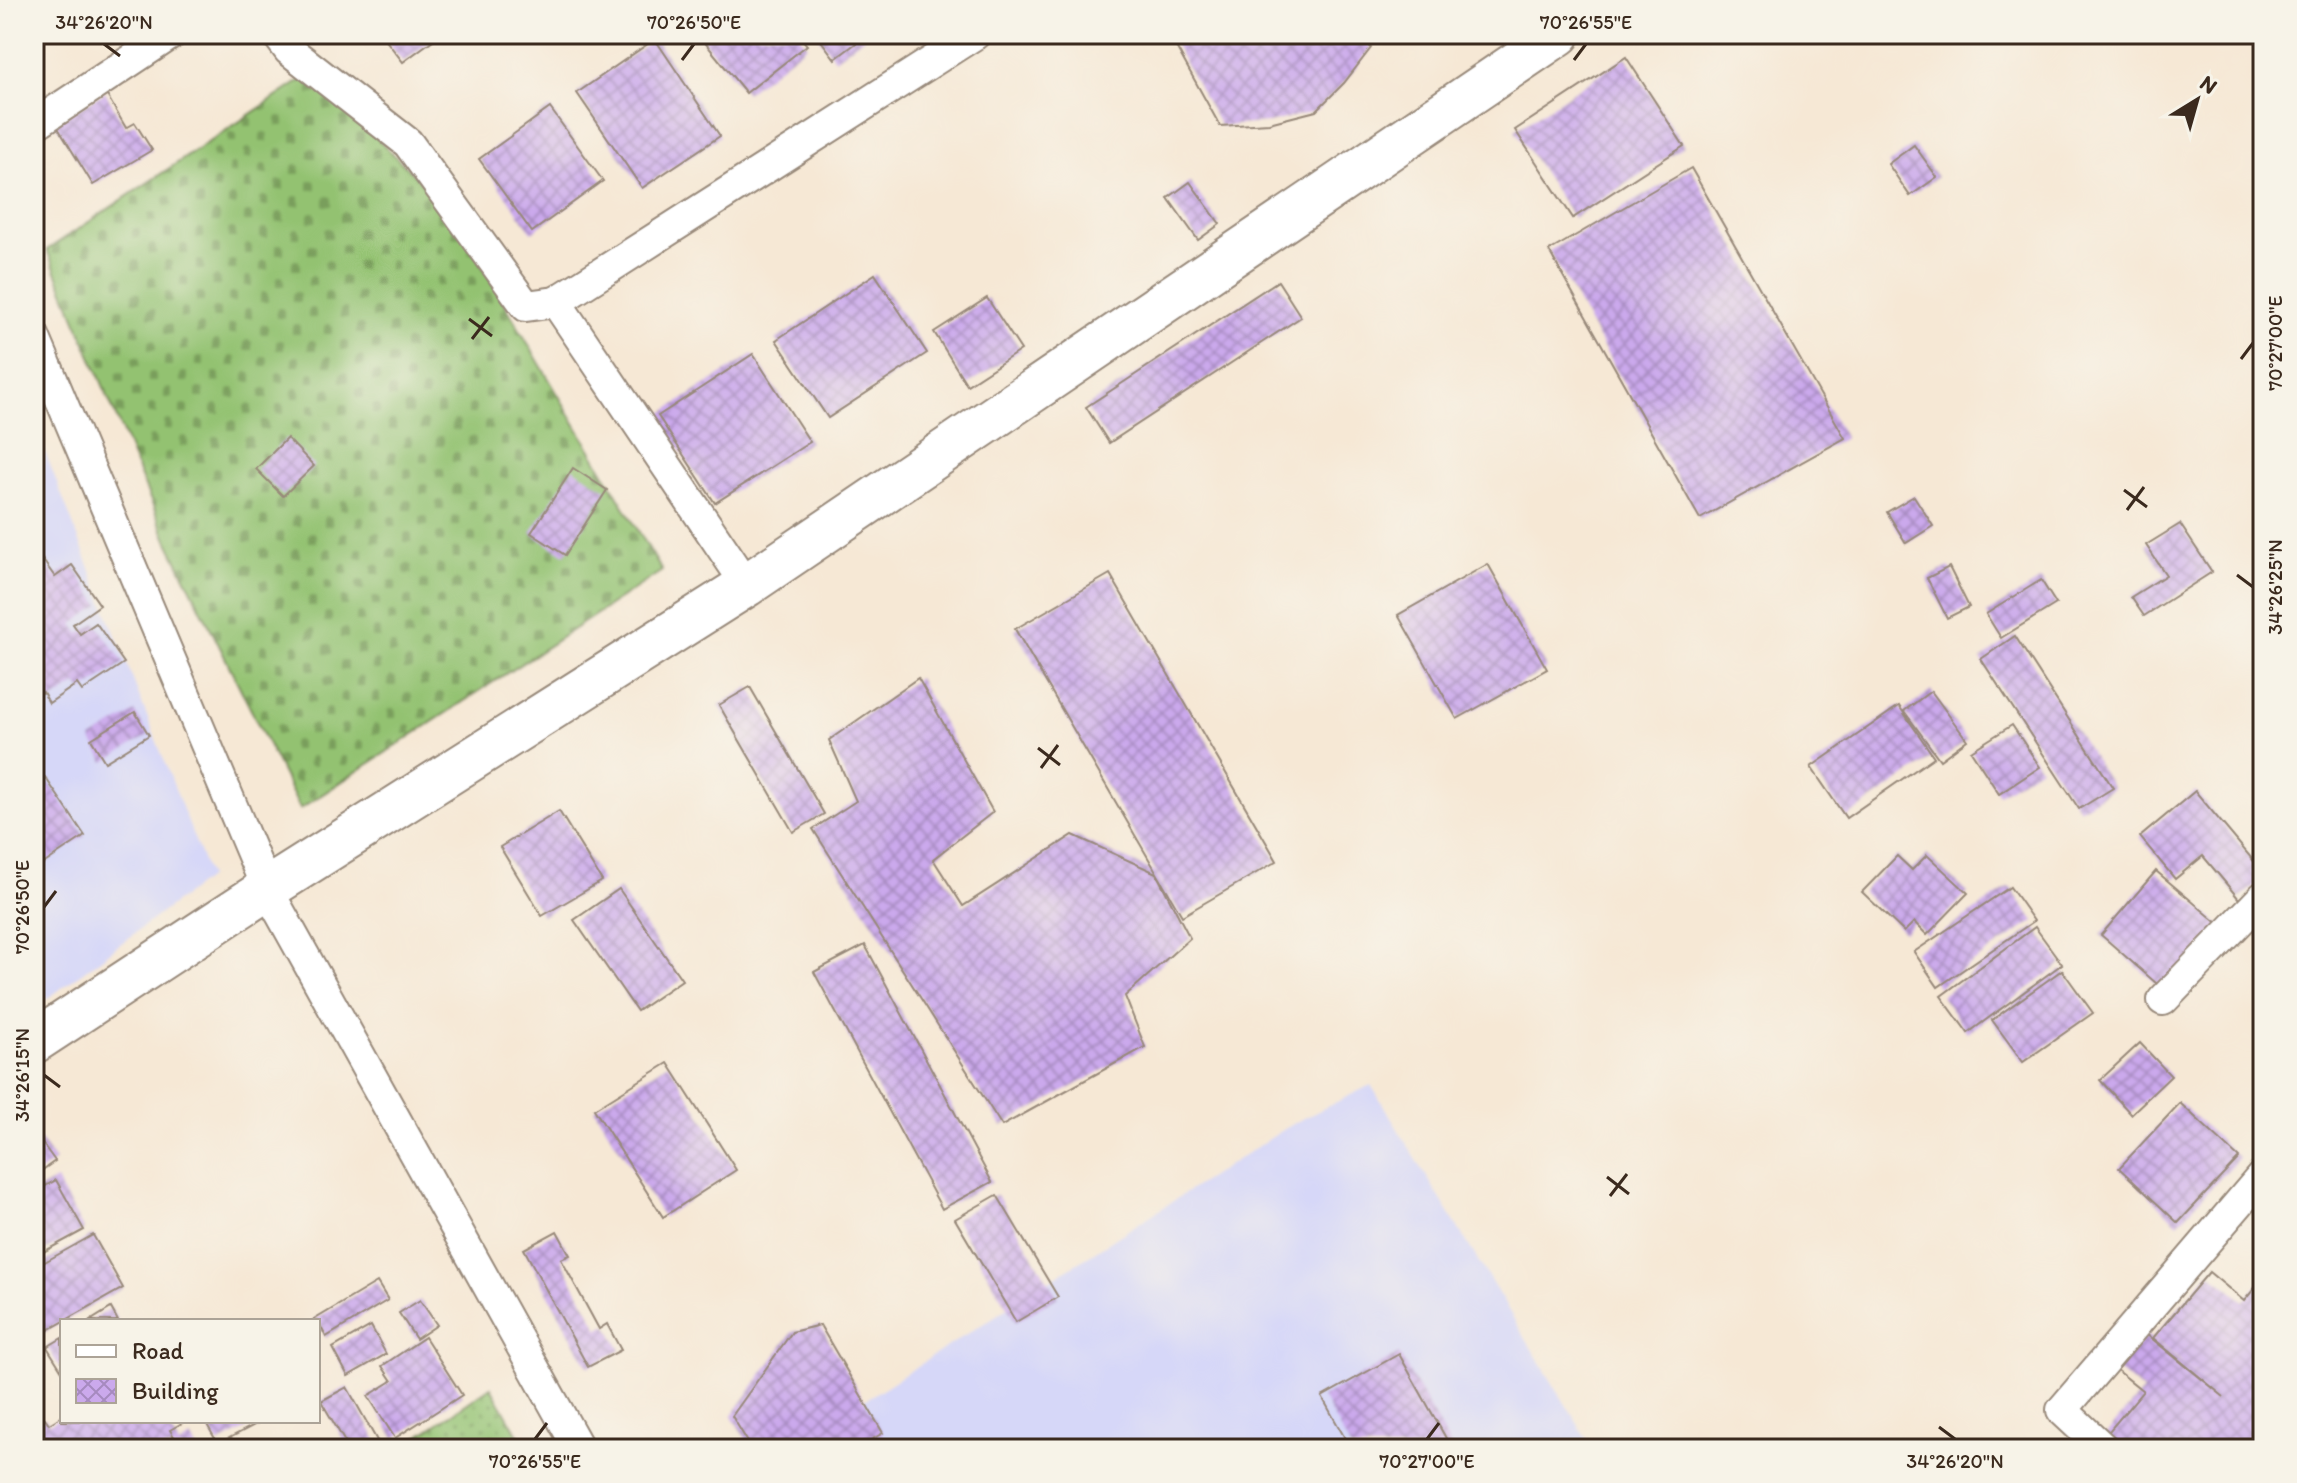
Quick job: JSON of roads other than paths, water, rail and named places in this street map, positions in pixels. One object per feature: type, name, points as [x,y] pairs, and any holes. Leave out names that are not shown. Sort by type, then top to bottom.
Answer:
[{"type":"street","points":[[34,125],[171,34]]},
{"type":"street","points":[[277,34],[289,50],[408,143],[526,306],[556,302],[975,34]]},
{"type":"street","points":[[34,1042],[267,889],[747,585],[1559,34]]},
{"type":"street","points":[[556,302],[747,585]]},
{"type":"street","points":[[34,336],[267,889],[579,1449]]},
{"type":"street","points":[[2163,1000],[2263,897]]},
{"type":"street","points":[[2104,1449],[2062,1410],[2263,1175]]}]
